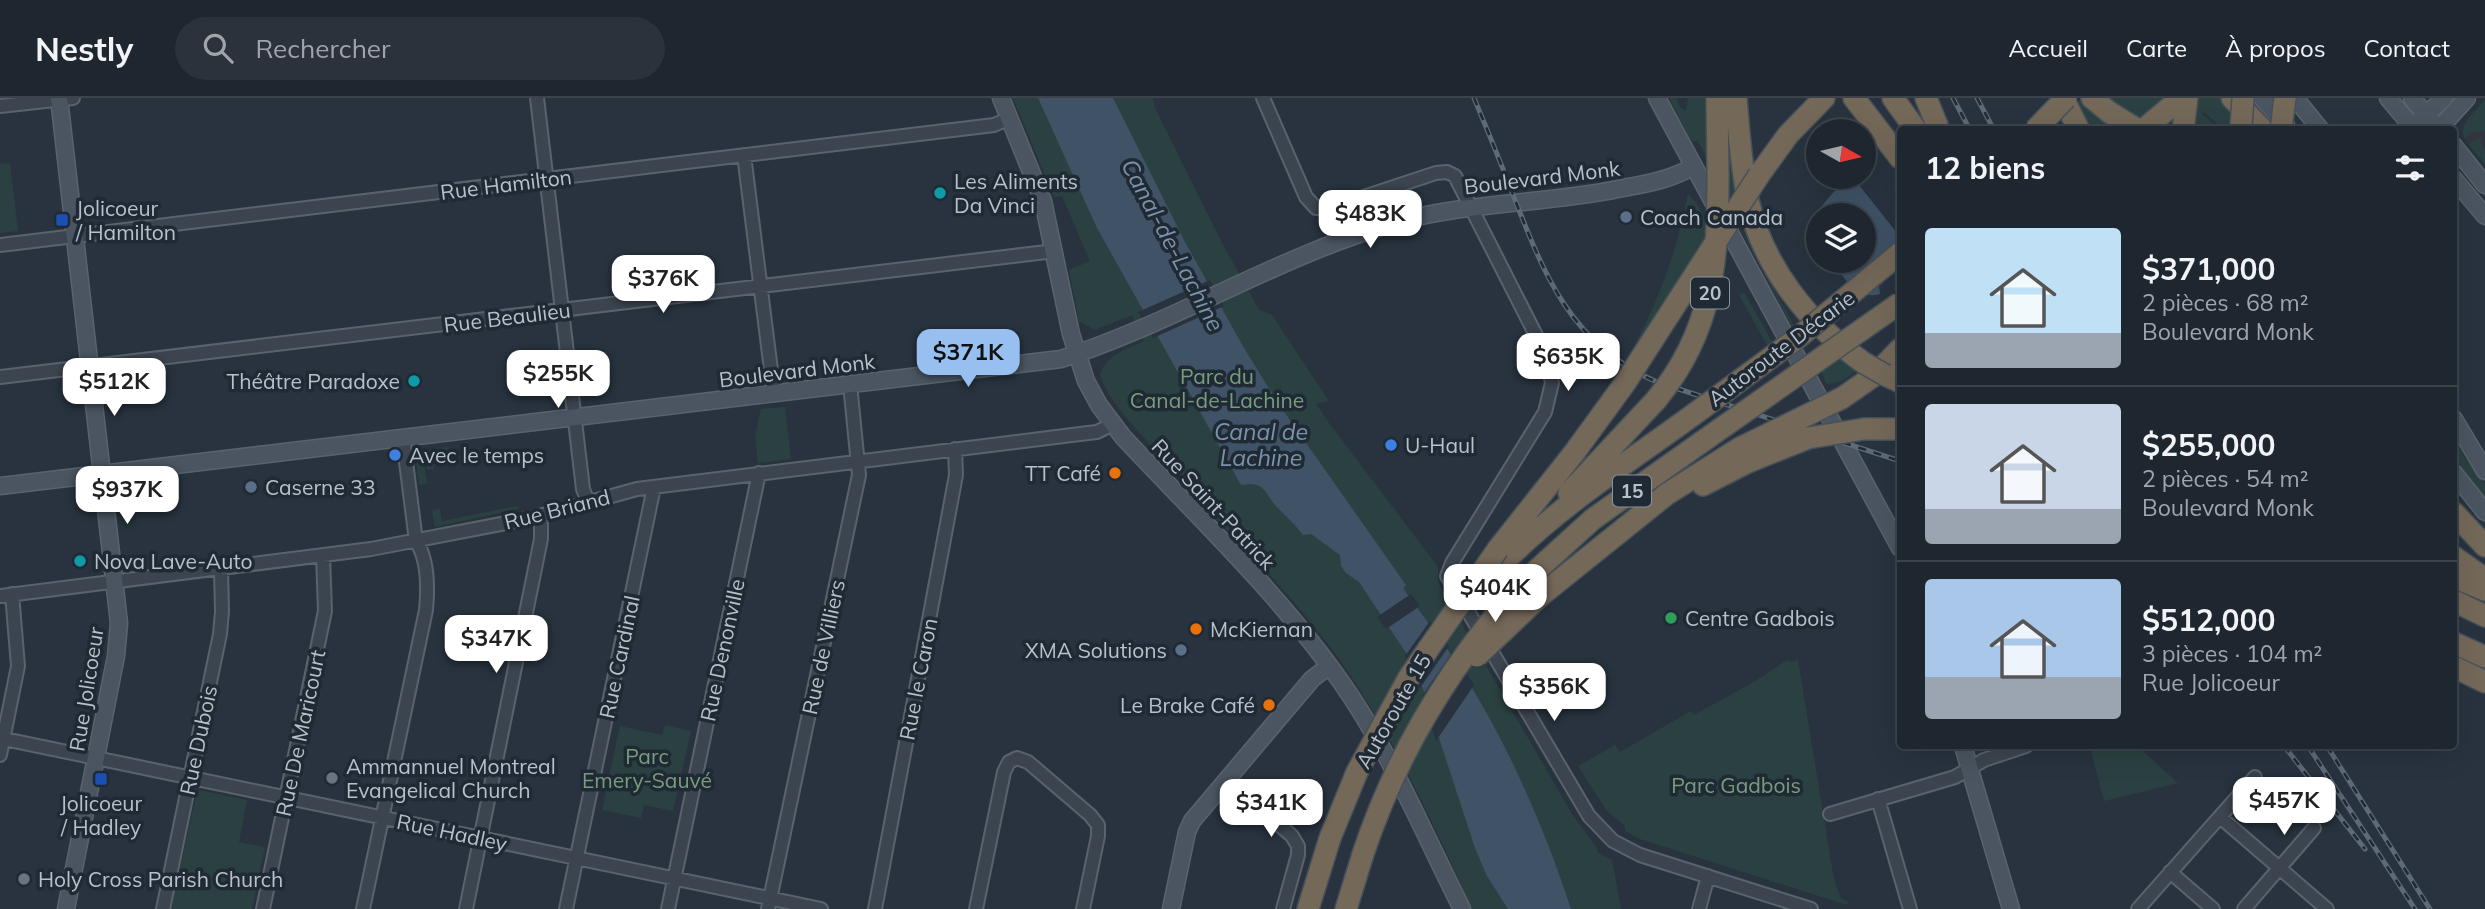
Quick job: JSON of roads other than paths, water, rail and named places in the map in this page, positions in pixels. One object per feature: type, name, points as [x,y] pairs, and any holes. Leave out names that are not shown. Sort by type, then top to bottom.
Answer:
[{"type":"highway","name":"20","points":[[1531,536],[1656,400],[1689,350],[1708,299],[1718,243],[1717,98]]},
{"type":"highway","points":[[1736,98],[1747,193],[1753,216],[1780,276],[1803,309],[1830,336],[1864,363],[1893,379]]},
{"type":"highway","points":[[1503,554],[1625,383],[1759,175],[1788,135],[1824,98]]},
{"type":"highway","points":[[1854,98],[1897,154]]},
{"type":"highway","points":[[1892,98],[1913,126]]},
{"type":"highway","points":[[1926,98],[1937,125]]},
{"type":"highway","points":[[2039,126],[2065,98],[2077,126]]},
{"type":"highway","points":[[2092,98],[2109,113],[2131,126]]},
{"type":"highway","points":[[2148,126],[2181,98]]},
{"type":"highway","points":[[2184,126],[2187,98]]},
{"type":"highway","points":[[2232,98],[2259,126]]},
{"type":"highway","points":[[2241,126],[2243,98]]},
{"type":"highway","points":[[2282,126],[2285,98]]},
{"type":"highway","name":"Autoroute Décarie","points":[[1531,536],[1800,337],[1897,256]]},
{"type":"highway","name":"Autoroute Décarie","points":[[1533,588],[1593,519],[1897,305]]},
{"type":"highway","points":[[1533,588],[1616,535],[1667,494],[1744,455],[1842,398],[1875,375],[1897,352]]},
{"type":"highway","points":[[1744,455],[1864,429],[1897,429]]},
{"type":"highway","points":[[2457,516],[2485,546]]},
{"type":"highway","name":"15","points":[[1503,554],[1531,536]]},
{"type":"highway","points":[[2457,538],[2485,556]]},
{"type":"highway","name":"Autoroute 15","points":[[1308,909],[1330,838],[1360,766],[1384,720],[1429,648],[1503,554]]},
{"type":"highway","points":[[2457,559],[2485,579]]},
{"type":"highway","points":[[2457,577],[2485,590]]},
{"type":"highway","name":"Autoroute 15","points":[[1346,909],[1379,810],[1428,713],[1533,588]]},
{"type":"highway","points":[[2457,602],[2485,616]]},
{"type":"highway","points":[[2457,642],[2480,654]]},
{"type":"highway","points":[[2457,668],[2485,682]]},
{"type":"street","points":[[537,98],[583,489],[588,502]]},
{"type":"street","name":"Rue Saint-Patrick","points":[[1001,98],[1043,201],[1071,334],[1093,395],[1113,424],[1284,611],[1329,666],[1361,713],[1386,757],[1462,909]]},
{"type":"street","points":[[1263,98],[1306,197],[1316,208],[1330,208],[1441,172],[1455,176],[1546,355],[1552,383],[1550,399],[1543,416],[1447,574],[1594,823],[1606,836],[1627,849],[1708,876],[1772,903],[1811,909]]},
{"type":"street","points":[[1657,98],[1897,542]]},
{"type":"street","points":[[2262,98],[2286,126]]},
{"type":"street","points":[[2295,98],[2318,126]]},
{"type":"street","points":[[2388,98],[2412,126]]},
{"type":"street","points":[[2412,98],[2436,126]]},
{"type":"street","points":[[2416,126],[2444,98]]},
{"type":"street","points":[[2442,126],[2467,98]]},
{"type":"street","points":[[0,106],[63,99]]},
{"type":"street","name":"Rue Jolicoeur","points":[[63,99],[74,236],[119,623],[118,645],[66,909]]},
{"type":"street","name":"Rue Hamilton","points":[[0,245],[994,125],[1010,118]]},
{"type":"street","points":[[2457,150],[2485,185]]},
{"type":"street","points":[[744,155],[774,394]]},
{"type":"street","name":"Boulevard Monk","points":[[0,486],[1054,360],[1077,354],[1313,252],[1386,225],[1471,207],[1598,193],[1665,179],[1694,166]]},
{"type":"street","points":[[2457,182],[2485,216]]},
{"type":"street","name":"Rue Beaulieu","points":[[0,377],[1055,251]]},
{"type":"street","name":"Rue de Villiers","points":[[769,904],[859,475],[850,384]]},
{"type":"street","name":"Rue Briand","points":[[6,595],[323,556],[541,516],[618,493],[1097,432],[1113,424]]},
{"type":"street","points":[[2457,424],[2485,471]]},
{"type":"street","points":[[363,909],[426,610],[427,587],[422,551],[416,541],[404,438]]},
{"type":"street","name":"Rue le Caron","points":[[875,909],[956,475],[955,449]]},
{"type":"street","name":"Rue Denonville","points":[[668,909],[759,473]]},
{"type":"street","points":[[2457,477],[2485,512]]},
{"type":"street","name":"Rue Cardinal","points":[[566,909],[654,487]]},
{"type":"street","points":[[466,909],[541,539],[541,516]]},
{"type":"street","name":"Rue De Maricourt","points":[[263,909],[325,611],[323,556]]},
{"type":"street","name":"Rue Dubois","points":[[163,909],[222,622],[220,569]]},
{"type":"street","points":[[0,755],[18,666],[6,595]]},
{"type":"street","points":[[1171,909],[1189,826],[1312,679],[1329,666]]},
{"type":"street","name":"Rue Hadley","points":[[2,738],[674,878],[769,904],[821,909]]},
{"type":"street","points":[[1964,749],[2011,909]]},
{"type":"street","points":[[1830,814],[1955,777],[1984,760],[2017,749]]},
{"type":"street","points":[[976,909],[1004,772],[1009,762],[1017,758],[1027,762],[1090,815],[1098,825],[1083,909]]},
{"type":"street","points":[[2138,909],[2255,777]]},
{"type":"street","points":[[1228,780],[1297,842],[1298,855],[1283,909]]},
{"type":"street","points":[[1878,800],[1910,909]]},
{"type":"street","points":[[2220,817],[2327,909]]},
{"type":"street","points":[[2244,909],[2314,828]]},
{"type":"street","points":[[2170,872],[2213,909]]},
{"type":"street","points":[[1699,909],[1708,876]]},
{"type":"water","name":"Canal de Lachine","points":[[1038,98],[1113,98],[1185,242],[1244,348],[1278,403],[1406,585],[1403,588],[1450,653],[1487,713],[1534,809],[1571,909],[1508,909],[1487,876],[1475,848],[1416,668],[1359,582],[1341,566],[1340,555],[1311,534],[1303,535],[1259,486],[1241,485],[1097,228]]},
{"type":"water","points":[[1836,189],[1862,189],[1873,203],[1825,203]]},
{"type":"water","points":[[1876,206],[1897,233],[1895,249],[1883,283],[1879,286],[1880,294],[1865,294],[1841,273],[1876,273]]},
{"type":"railway","points":[[1474,98],[1549,279],[1582,328],[1603,348],[1627,367],[1657,382],[1897,460]]},
{"type":"railway","points":[[1953,98],[1968,126]]},
{"type":"railway","points":[[1977,98],[1992,126]]},
{"type":"railway","points":[[2286,749],[2365,849]]},
{"type":"railway","points":[[2310,749],[2415,909]]},
{"type":"railway","points":[[2329,749],[2430,909]]},
{"type":"place","name":"Les Aliments Da Vinci","points":[[940,193]]},
{"type":"place","name":"Coach Canada","points":[[1626,217]]},
{"type":"place","name":"Jolicoeur / Hamilton","points":[[62,220]]},
{"type":"place","name":"Théâtre Paradoxe","points":[[414,381]]},
{"type":"place","name":"U-Haul","points":[[1391,445]]},
{"type":"place","name":"Avec le temps","points":[[395,455]]},
{"type":"place","name":"TT Café","points":[[1115,473]]},
{"type":"place","name":"Caserne 33","points":[[251,487]]},
{"type":"place","name":"Nova Lave-Auto","points":[[80,561]]},
{"type":"place","name":"Centre Gadbois","points":[[1671,618]]},
{"type":"place","name":"McKiernan","points":[[1196,629]]},
{"type":"place","name":"XMA Solutions","points":[[1181,650]]},
{"type":"place","name":"Le Brake Café","points":[[1269,705]]},
{"type":"place","name":"Ammannuel Montreal Evangelical Church","points":[[332,778]]},
{"type":"place","name":"Jolicoeur / Hadley","points":[[101,779]]},
{"type":"place","name":"Holy Cross Parish Church","points":[[24,879]]},
{"type":"water label","name":"Canal-de-Lachine","points":[[1173,245]]},
{"type":"park label","name":"Parc du Canal-de-Lachine","points":[[1217,388]]},
{"type":"park label","name":"Parc Emery-Sauvé","points":[[647,768]]},
{"type":"park label","name":"Parc Gadbois","points":[[1736,785]]}]
